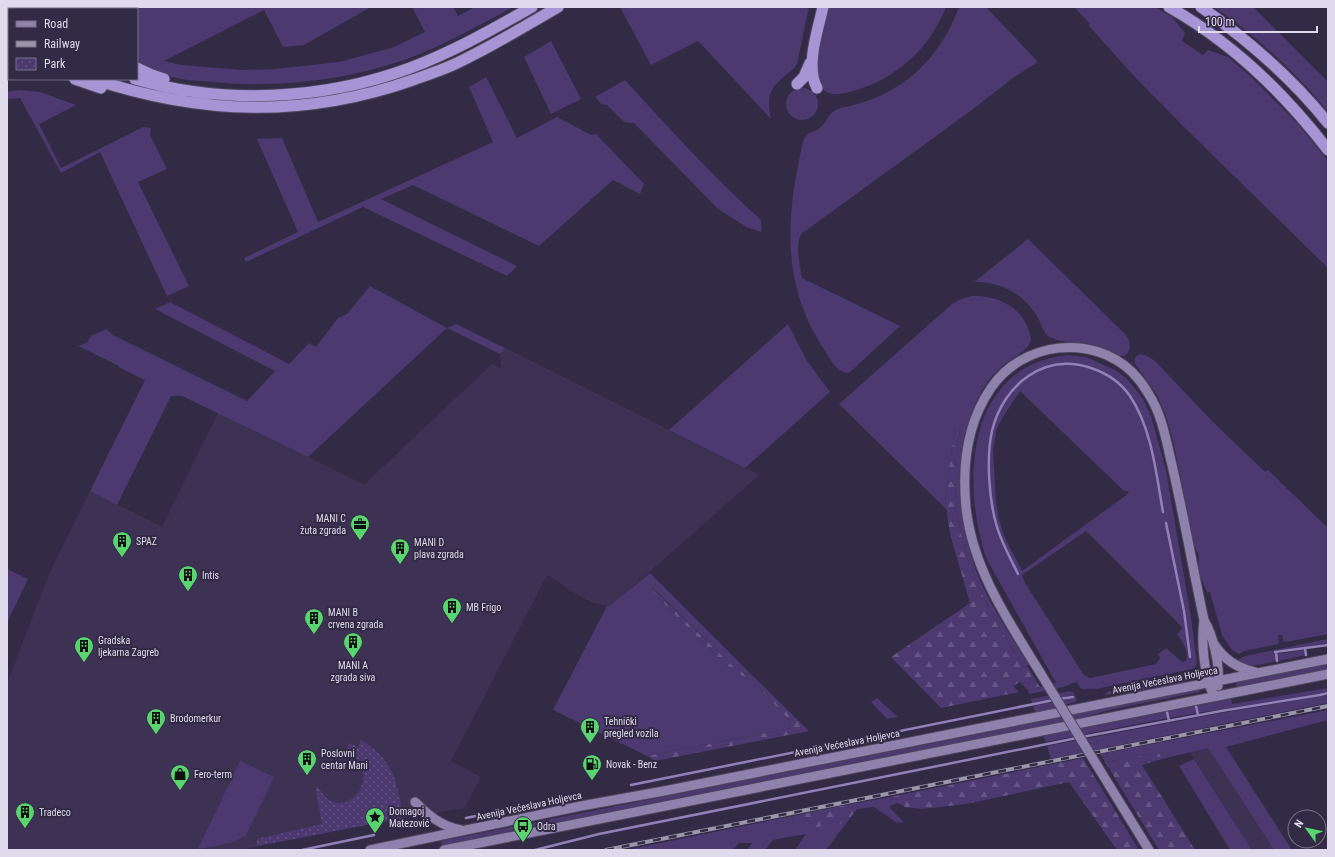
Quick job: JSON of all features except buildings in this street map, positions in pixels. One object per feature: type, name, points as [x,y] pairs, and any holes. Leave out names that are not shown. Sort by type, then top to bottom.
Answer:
[{"type":"highway","points":[[138,80],[176,88],[226,94],[267,95],[309,92],[348,86],[409,68],[434,58],[467,43],[532,7]]},
{"type":"highway","points":[[96,80],[146,95],[190,103],[230,107],[303,106],[361,95],[396,86],[454,65],[558,7]]},
{"type":"highway","points":[[817,88],[813,80],[812,73],[813,55],[823,7]]},
{"type":"highway","points":[[1169,7],[1220,41],[1263,78],[1303,118],[1328,150]]},
{"type":"highway","points":[[1201,7],[1223,22],[1291,81],[1328,123]]},
{"type":"highway","points":[[797,84],[806,73],[813,55]]},
{"type":"highway","points":[[138,68],[163,79],[208,86],[226,94]]},
{"type":"highway","points":[[78,80],[129,96],[136,97],[146,95]]},
{"type":"main road","points":[[1149,850],[996,600],[985,577],[974,547],[966,508],[965,486],[968,446],[978,411],[984,398],[992,386],[1015,364],[1044,350],[1059,347],[1085,348],[1109,356],[1132,372],[1149,393],[1156,406],[1162,423],[1177,485],[1204,620],[1203,642],[1214,682]]},
{"type":"main road","points":[[1204,620],[1210,632],[1212,641],[1214,696]]},
{"type":"main road","points":[[1212,641],[1229,661],[1240,668],[1259,673]]},
{"type":"main road","name":"Avenija Većeslava Holjevca","points":[[370,850],[581,806],[664,791],[1328,659]]},
{"type":"main road","points":[[444,850],[1328,674]]},
{"type":"main road","points":[[415,802],[429,816],[441,824],[465,831]]},
{"type":"shaded area","points":[[505,348],[759,475],[611,606],[593,603],[566,588],[558,581],[547,575],[451,761],[481,777],[465,808],[403,818],[240,850],[7,850],[7,683],[50,572],[90,491],[162,527],[218,413],[365,485],[492,364],[501,368],[500,354]]},
{"type":"shaded area","points":[[1208,748],[1274,850],[1252,850],[1190,752]]},
{"type":"green space","points":[[371,7],[304,45],[283,47],[264,10],[164,61],[182,65],[243,70],[276,69],[339,62],[394,47],[425,32],[412,7],[453,7],[458,16],[475,7],[513,7],[434,48],[383,67],[335,78],[262,84],[237,84],[190,80],[156,72],[138,63],[138,8],[88,8]]},
{"type":"green space","points":[[620,7],[809,7],[797,64],[775,85],[770,94],[769,109],[771,119],[698,41],[651,65]]},
{"type":"green space","points":[[828,7],[946,7],[939,23],[930,37],[908,62],[895,72],[865,87],[841,94],[833,94],[826,92],[820,85],[817,69]]},
{"type":"green space","points":[[959,7],[986,7],[1038,62],[1014,77],[972,110],[801,234],[798,250],[802,278],[900,326],[849,373],[841,371],[832,362],[810,326],[800,300],[794,275],[791,249],[791,223],[797,169],[803,142],[808,134],[821,127],[830,114],[834,111],[882,95],[903,83],[914,74],[924,65],[940,44],[948,32]]},
{"type":"green space","points":[[1074,7],[1155,7],[1172,17],[1185,33],[1182,41],[1203,55],[1208,50],[1228,57],[1250,76],[1298,124],[1328,161],[1328,268],[1134,76]]},
{"type":"green space","points":[[1214,7],[1253,7],[1328,82],[1328,112],[1275,55],[1229,17]]},
{"type":"green space","points":[[551,41],[581,99],[551,114],[524,57]]},
{"type":"green space","points":[[486,77],[517,138],[557,117],[591,135],[596,134],[644,184],[640,194],[613,180],[539,246],[413,185],[381,199],[517,266],[507,276],[363,207],[246,262],[244,258],[298,232],[257,139],[282,138],[318,222],[493,142],[469,87]]},
{"type":"green space","points":[[625,80],[708,169],[761,220],[762,232],[746,227],[717,208],[634,123],[624,122],[607,105],[601,104],[595,97]]},
{"type":"green space","points":[[799,88],[805,88],[814,92],[818,104],[814,116],[805,120],[799,120],[790,116],[786,107],[786,101],[790,92]]},
{"type":"green space","points":[[20,90],[40,92],[76,105],[39,124],[61,168],[143,127],[151,128],[150,135],[167,169],[138,182],[189,286],[167,296],[100,152],[61,173],[20,98],[7,99],[7,92]]},
{"type":"green space","points":[[1028,239],[1126,335],[1130,346],[1129,351],[1125,356],[1115,354],[1091,344],[1061,341],[1051,338],[1044,332],[1033,310],[1019,296],[994,284],[974,282]]},
{"type":"green space","points":[[370,286],[447,328],[308,457],[182,396],[171,396],[117,505],[90,491],[145,380],[78,346],[87,343],[91,336],[106,329],[113,335],[247,401],[275,371],[155,309],[170,302],[289,364],[309,343],[316,347],[338,318],[347,314]]},
{"type":"green space","points":[[972,296],[992,298],[1002,301],[1010,306],[1024,319],[1031,339],[1027,348],[995,373],[987,382],[981,393],[971,415],[964,438],[960,461],[959,485],[965,533],[971,556],[990,601],[1002,623],[1029,665],[1023,667],[985,599],[974,576],[966,553],[956,502],[955,469],[960,429],[955,428],[945,500],[947,510],[839,404],[952,304],[961,299]]},
{"type":"green space","points":[[456,324],[505,348],[500,354],[447,328]]},
{"type":"green space","points":[[788,324],[807,361],[830,392],[745,468],[669,430]]},
{"type":"green space","points":[[1141,354],[1155,361],[1213,422],[1265,472],[1268,470],[1328,528],[1328,634],[1286,642],[1283,641],[1282,635],[1278,635],[1278,644],[1244,651],[1239,654],[1232,650],[1222,635],[1210,592],[1207,592],[1198,571],[1199,555],[1194,545],[1173,440],[1166,416],[1158,397],[1134,362],[1136,356]]},
{"type":"green space","points":[[1068,355],[1086,357],[1115,370],[1126,378],[1143,399],[1151,416],[1166,470],[1191,617],[1197,663],[1192,669],[1096,689],[1080,688],[1077,682],[1064,687],[1029,694],[1028,690],[1056,683],[986,558],[978,528],[974,496],[974,463],[979,432],[991,404],[1009,380],[1034,363]],"holes":[[[1020,391],[1124,491],[1129,493],[1022,571],[1005,538],[998,516],[993,449],[997,428]],[[1086,531],[1182,627],[1177,634],[1186,650],[1186,661],[1182,662],[1166,648],[1158,654],[1160,658],[1156,664],[1090,678],[1084,675],[1025,583],[1022,575]]]},
{"type":"green space","points":[[955,427],[960,429],[955,468],[956,502],[966,552],[974,576],[996,621],[1023,667],[1027,666],[1040,687],[1028,690],[1020,682],[1013,686],[1019,692],[941,708],[891,657],[970,603],[950,534],[945,500]]},
{"type":"green space","points":[[7,569],[28,579],[7,623]]},
{"type":"green space","points":[[650,573],[754,677],[734,667],[652,587],[650,589],[733,671],[754,682],[789,720],[791,728],[647,756],[553,710],[607,606],[611,605]]},
{"type":"green space","points":[[651,587],[734,667],[754,677],[809,731],[655,761],[647,756],[791,728],[789,720],[754,682],[733,671],[650,589]]},
{"type":"green space","points":[[1328,639],[1328,643],[1275,651],[1277,661],[1252,666],[1239,663],[1239,659],[1245,656]]},
{"type":"green space","points":[[1305,650],[1306,655],[1278,661],[1277,654]]},
{"type":"green space","points":[[1328,664],[1328,669],[1237,687],[1236,682]]},
{"type":"green space","points":[[1196,674],[1200,676],[1187,683],[1149,690],[1105,695],[1107,692]]},
{"type":"green space","points":[[1328,688],[1328,691],[1320,694],[1198,713],[1196,706],[1231,698],[1232,704]]},
{"type":"green space","points":[[1198,690],[1200,691],[1199,692],[1109,710],[1078,719],[442,845],[441,841]]},
{"type":"green space","points":[[1070,691],[1074,693],[1077,701],[1036,713],[1033,706],[1074,698],[1074,695],[1032,703],[1031,699]]},
{"type":"green space","points":[[1328,695],[1328,703],[1051,759],[1047,746],[1221,713]]},
{"type":"green space","points":[[877,698],[898,717],[887,719],[871,702]]},
{"type":"green space","points":[[1195,706],[1197,713],[1169,718],[1167,711]]},
{"type":"green space","points":[[1328,710],[1328,720],[1226,747],[1287,842],[1287,849],[1292,850],[1274,850],[1208,748],[1162,759],[1159,753],[1105,762],[1100,754]]},
{"type":"green space","points":[[1166,712],[1168,718],[1046,742],[1043,735]]},
{"type":"green space","points":[[361,740],[381,756],[388,764],[396,783],[403,818],[257,846],[257,839],[322,824],[316,790],[317,786],[327,799],[339,803],[348,801],[356,795],[361,787],[363,778],[361,769],[355,761],[343,756],[349,743],[358,747]]},
{"type":"green space","points":[[1159,753],[1162,759],[1142,765],[1195,850],[1159,850],[1105,762]]},
{"type":"green space","points":[[1083,758],[1139,850],[1117,850],[1069,782],[966,804],[922,809],[905,807],[898,803],[892,805],[890,797]]},
{"type":"green space","points":[[1194,759],[1252,850],[1230,850],[1179,766]]},
{"type":"green space","points":[[240,761],[274,777],[246,835],[229,843],[198,849]]},
{"type":"green space","points":[[890,797],[892,805],[889,807],[904,822],[897,823],[874,807],[857,809],[856,803]]},
{"type":"green space","points":[[856,803],[857,809],[850,818],[846,818],[841,824],[815,827],[808,820],[794,823],[792,816]]},
{"type":"green space","points":[[792,816],[794,823],[808,820],[850,818],[826,850],[795,850],[806,834],[773,840],[765,850],[747,850],[752,843],[739,843],[732,850],[626,850]]},
{"type":"waterway","points":[[1018,574],[1001,539],[994,517],[989,479],[990,442],[997,414],[1006,400],[1016,387],[1028,376],[1042,369],[1057,365],[1074,364],[1091,368],[1113,379],[1126,391],[1137,409],[1148,437],[1163,512]]},
{"type":"waterway","points":[[1166,523],[1184,611],[1190,657]]},
{"type":"waterway","points":[[1275,652],[1328,645]]},
{"type":"waterway","points":[[1305,648],[1306,655]]},
{"type":"waterway","points":[[1276,652],[1277,661]]},
{"type":"waterway","points":[[1082,737],[1328,693]]},
{"type":"waterway","points":[[1059,699],[1073,697]]},
{"type":"waterway","points":[[631,785],[1054,700]]},
{"type":"waterway","points":[[1196,706],[1198,715]]},
{"type":"waterway","points":[[1167,712],[1169,721]]},
{"type":"waterway","points":[[535,850],[599,834],[1077,738]]},
{"type":"waterway","points":[[466,818],[565,798]]},
{"type":"waterway","points":[[302,850],[374,835]]},
{"type":"railway","points":[[606,850],[1328,706]]},
{"type":"place","name":"MANI C žuta zgrada","points":[[360,541]]},
{"type":"place","name":"SPAZ","points":[[122,558]]},
{"type":"place","name":"MANI D plava zgrada","points":[[400,565]]},
{"type":"place","name":"Intis","points":[[188,592]]},
{"type":"place","name":"MB Frigo","points":[[452,624]]},
{"type":"place","name":"MANI B crvena zgrada","points":[[314,635]]},
{"type":"place","name":"MANI A zgrada siva","points":[[353,659]]},
{"type":"place","name":"Gradska ljekarna Zagreb","points":[[84,663]]},
{"type":"place","name":"Brodomerkur","points":[[156,735]]},
{"type":"place","name":"Tehnički pregled vozila","points":[[590,744]]},
{"type":"place","name":"Poslovni centar Mani","points":[[307,776]]},
{"type":"place","name":"Novak - Benz","points":[[592,781]]},
{"type":"place","name":"Fero-term","points":[[180,791]]},
{"type":"place","name":"Tradeco","points":[[25,829]]},
{"type":"place","name":"Domagoj Matezović","points":[[375,834]]},
{"type":"place","name":"Odra","points":[[523,843]]}]
